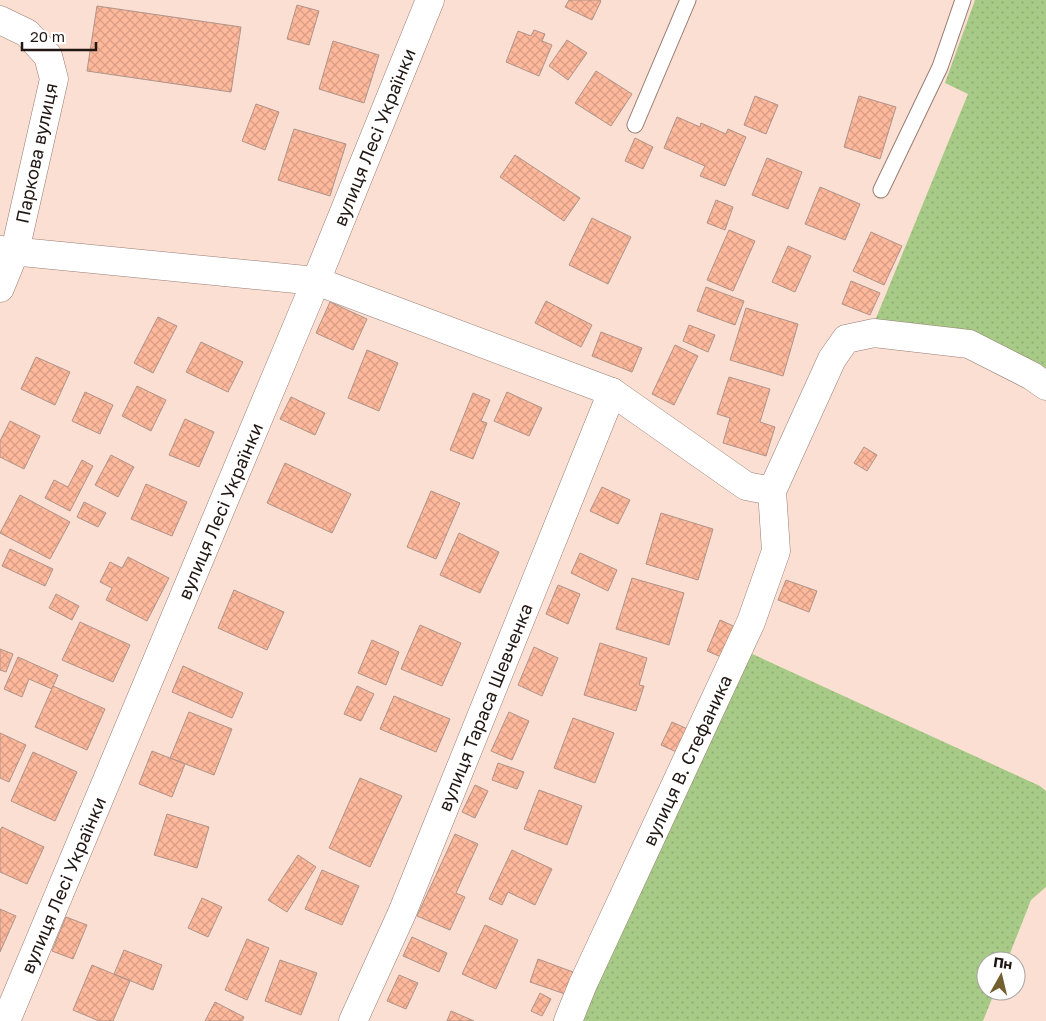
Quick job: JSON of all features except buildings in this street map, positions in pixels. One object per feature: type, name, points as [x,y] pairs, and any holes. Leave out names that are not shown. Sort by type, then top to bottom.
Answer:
[{"type":"street","name":"вулиця Лесі Українки","points":[[6,1021],[316,281],[430,0]]},
{"type":"street","name":"Паркова вулиця","points":[[0,20],[27,33],[48,56],[54,79],[8,251],[0,288]]},
{"type":"street","points":[[8,251],[316,281],[612,392],[746,486],[772,491],[832,359],[846,339],[874,333],[969,344],[1032,376],[1046,386]]},
{"type":"street","name":"вулиця Тараса Шевченка","points":[[353,1021],[402,913],[612,392]]},
{"type":"street","name":"вулиця В. Стефаника","points":[[568,1021],[587,975],[752,622],[776,551],[772,491]]},
{"type":"lane","points":[[635,125],[688,0]]},
{"type":"lane","points":[[881,190],[940,67],[963,0]]},
{"type":"green space","points":[[975,0],[1046,0],[1046,374],[874,323],[968,94],[945,83]]},
{"type":"green space","points":[[748,652],[1040,786],[1046,791],[1046,887],[1031,900],[1011,951],[976,951],[976,1001],[991,1001],[983,1021],[579,1021]]}]
